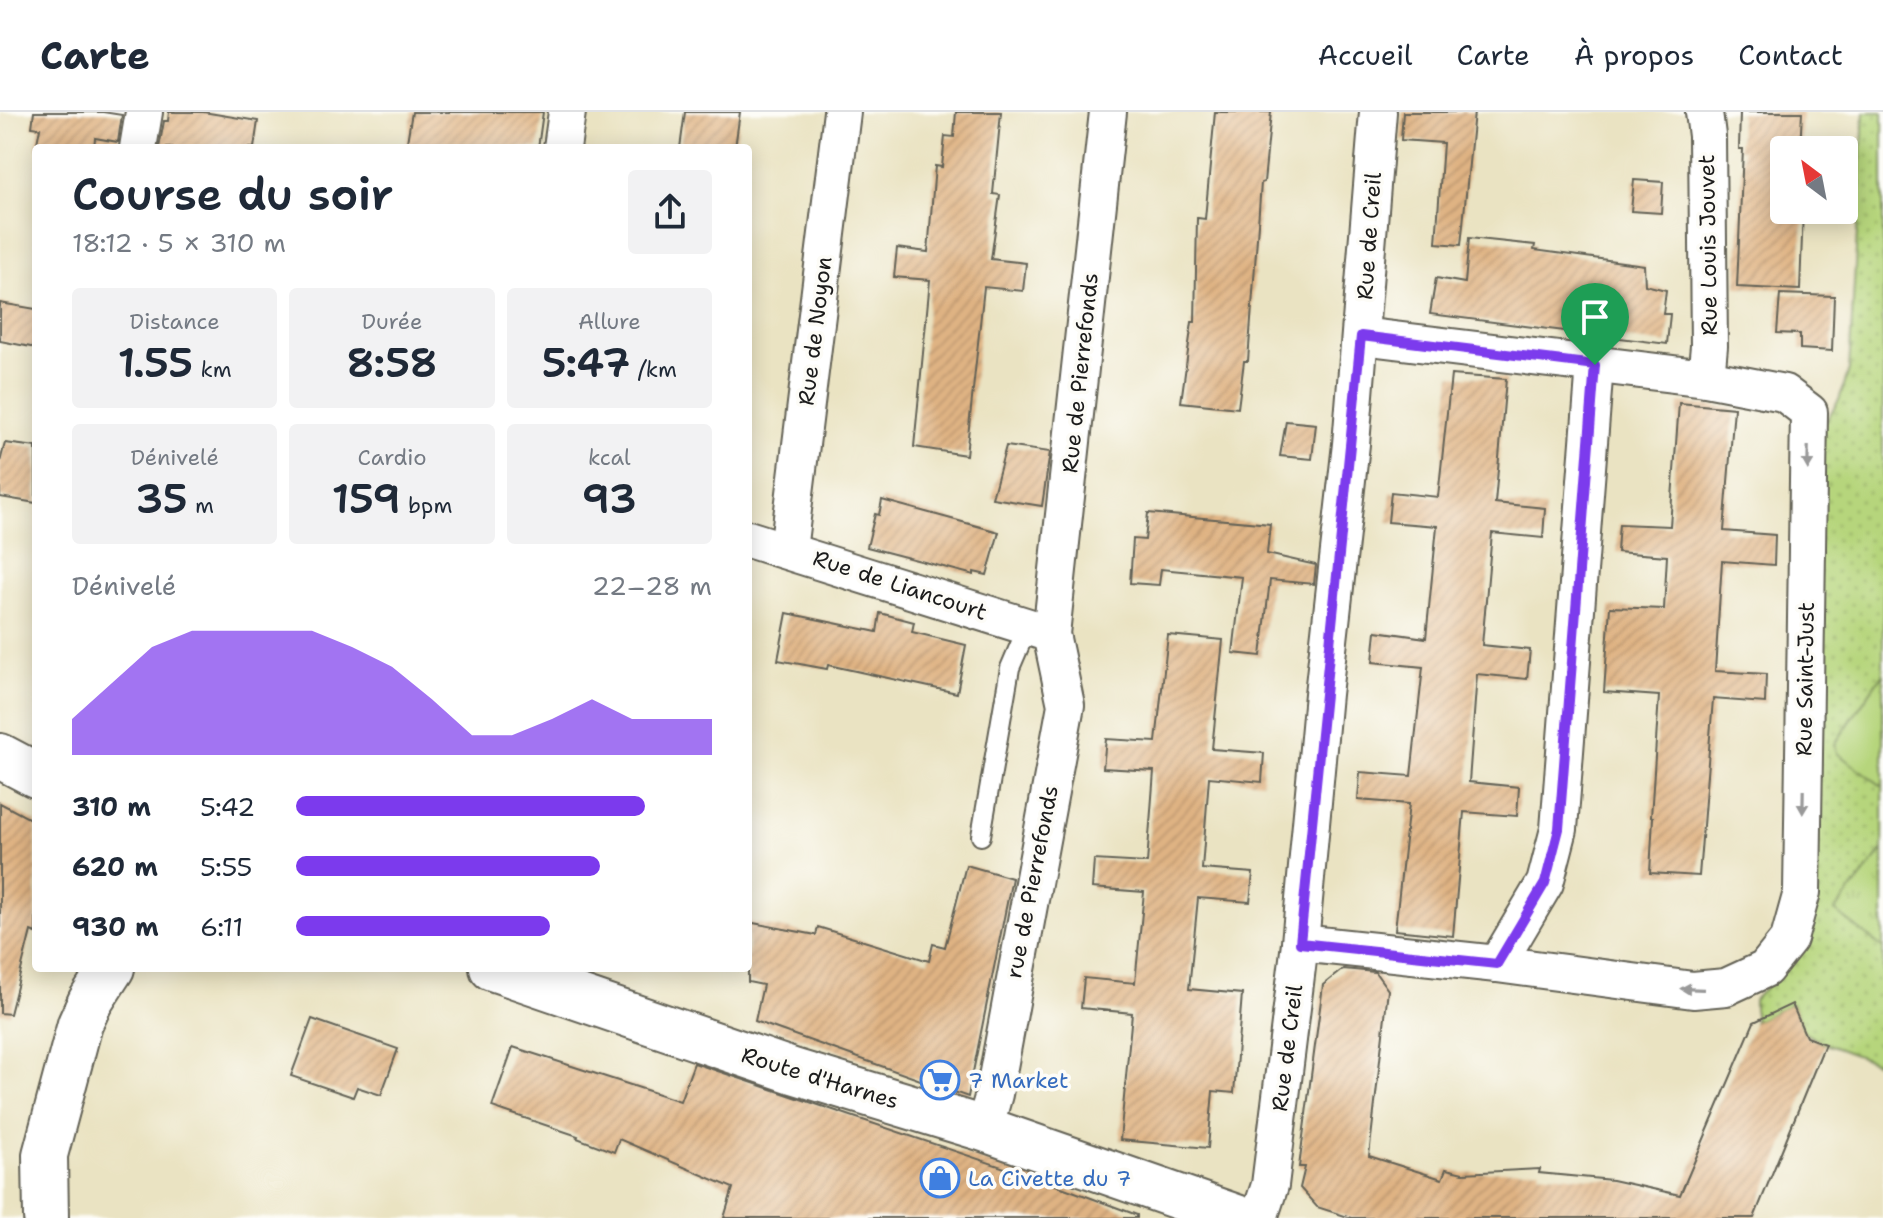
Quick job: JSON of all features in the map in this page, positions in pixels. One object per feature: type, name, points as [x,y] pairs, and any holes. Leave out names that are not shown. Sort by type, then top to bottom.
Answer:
[{"type":"main road","points":[[46,1218],[45,1155],[80,1024],[109,972]]},
{"type":"main road","name":"Route d'Harnes","points":[[504,972],[793,1071],[984,1129],[1239,1218]]},
{"type":"street","points":[[139,144],[144,112]]},
{"type":"street","points":[[563,144],[567,112]]},
{"type":"street","name":"Rue de Noyon","points":[[788,550],[842,112]]},
{"type":"street","name":"Rue de Pierrefonds","points":[[1039,630],[1108,112]]},
{"type":"street","name":"Rue de Creil","points":[[1259,1218],[1270,1185],[1300,943],[1361,336],[1378,112]]},
{"type":"street","name":"Rue Louis Jouvet","points":[[1704,112],[1707,136],[1709,346],[1706,378]]},
{"type":"street","points":[[1361,336],[1706,378]]},
{"type":"street","points":[[1300,943],[1497,964],[1545,883],[1559,829],[1595,365]]},
{"type":"street","name":"Rue Saint-Just","points":[[1497,964],[1693,990],[1726,987],[1765,969],[1789,939],[1802,892],[1809,412],[1784,393],[1706,378]]},
{"type":"street","name":"Rue de Liancourt","points":[[752,540],[1039,630]]},
{"type":"street","name":"rue de Pierrefonds","points":[[984,1129],[994,1094],[1066,705],[1039,630]]},
{"type":"lane","points":[[981,836],[1010,668],[1039,630]]},
{"type":"green space","points":[[1864,112],[1883,112],[1883,1065],[1804,1033],[1792,1004],[1754,1022],[1754,1000],[1799,951],[1822,427],[1839,400],[1849,370]]},
{"type":"green space","points":[[1883,673],[1882,786],[1837,753],[1835,744]]},
{"type":"green space","points":[[1883,850],[1883,948],[1835,911]]},
{"type":"building","points":[[34,112],[122,115],[118,142],[95,138],[94,144],[37,144],[40,128],[32,127]]},
{"type":"building","points":[[169,112],[203,112],[258,121],[255,144],[160,144],[164,121],[168,121]]},
{"type":"building","points":[[412,112],[543,112],[539,144],[407,144]]},
{"type":"building","points":[[685,112],[740,112],[736,144],[681,144]]},
{"type":"building","points":[[956,112],[1001,112],[993,194],[1000,195],[991,259],[1026,263],[1023,291],[984,287],[966,455],[914,447],[930,280],[894,277],[897,248],[928,252],[935,166],[942,167],[945,136],[954,137]]},
{"type":"building","points":[[1215,112],[1271,112],[1264,182],[1261,183],[1248,361],[1244,361],[1238,408],[1181,402],[1192,322],[1195,322],[1197,218],[1205,219]]},
{"type":"building","points":[[1403,112],[1474,112],[1461,245],[1436,243],[1443,143],[1401,140]]},
{"type":"building","points":[[1740,112],[1802,112],[1801,136],[1770,136],[1770,224],[1802,224],[1800,290],[1737,287],[1743,149],[1739,149]]},
{"type":"building","points":[[1634,180],[1663,182],[1661,213],[1631,211]]},
{"type":"building","points":[[1469,238],[1535,245],[1534,250],[1644,265],[1645,285],[1666,290],[1663,314],[1670,314],[1667,344],[1430,314],[1436,278],[1465,283]]},
{"type":"building","points":[[1780,294],[1834,296],[1832,351],[1800,349],[1800,334],[1777,333]]},
{"type":"building","points":[[0,303],[32,308],[32,347],[0,341]]},
{"type":"building","points":[[1451,375],[1506,379],[1495,503],[1545,508],[1543,538],[1492,533],[1482,645],[1530,650],[1527,679],[1477,674],[1469,782],[1519,787],[1517,816],[1464,812],[1453,936],[1395,930],[1409,804],[1358,800],[1360,772],[1411,776],[1423,667],[1373,662],[1376,631],[1426,638],[1437,526],[1388,522],[1391,492],[1438,497]]},
{"type":"building","points":[[1679,403],[1734,408],[1724,531],[1775,535],[1774,565],[1722,561],[1715,671],[1766,674],[1765,703],[1713,699],[1699,876],[1650,873],[1659,696],[1604,692],[1610,607],[1664,609],[1667,556],[1617,552],[1618,537],[1619,524],[1670,526]]},
{"type":"building","points":[[1286,421],[1316,424],[1312,459],[1280,456]]},
{"type":"building","points":[[5,443],[32,446],[32,502],[0,497],[0,462]]},
{"type":"building","points":[[1006,446],[1050,452],[1042,506],[992,498]]},
{"type":"building","points":[[882,500],[999,532],[987,575],[974,572],[974,575],[867,547],[875,514],[879,515]]},
{"type":"building","points":[[1148,513],[1270,524],[1267,554],[1316,565],[1314,584],[1270,580],[1261,656],[1233,653],[1242,577],[1161,569],[1159,585],[1130,583],[1133,539],[1145,540]]},
{"type":"building","points":[[787,613],[877,632],[880,613],[914,622],[912,632],[966,645],[957,693],[828,665],[827,669],[778,660]]},
{"type":"building","points":[[1168,635],[1223,640],[1212,749],[1264,753],[1262,782],[1209,777],[1202,869],[1253,873],[1250,902],[1198,898],[1189,989],[1242,994],[1234,1093],[1213,1091],[1208,1148],[1120,1140],[1132,1013],[1081,1008],[1084,978],[1135,983],[1144,892],[1092,888],[1094,860],[1147,863],[1154,771],[1103,768],[1106,739],[1156,742]]},
{"type":"building","points":[[0,803],[32,820],[32,931],[10,1014],[0,1013]]},
{"type":"building","points":[[966,865],[1012,878],[968,1097],[755,1021],[763,985],[748,982],[748,972],[752,972],[752,923],[816,935],[818,927],[929,961],[933,944],[945,947]]},
{"type":"building","points":[[1343,969],[1375,972],[1388,990],[1369,1156],[1442,1179],[1446,1169],[1463,1173],[1540,1169],[1539,1173],[1612,1180],[1680,1195],[1754,1022],[1792,1004],[1806,1037],[1825,1044],[1754,1218],[1351,1218],[1317,1207],[1300,1188],[1305,1167],[1299,1167],[1323,985]]},
{"type":"building","points":[[312,1019],[398,1049],[381,1095],[357,1087],[353,1097],[291,1076]]},
{"type":"building","points":[[513,1047],[680,1101],[694,1063],[1067,1189],[1137,1215],[1137,1218],[724,1218],[733,1188],[619,1139],[614,1152],[578,1136],[492,1107]]},
{"type":"place","name":"7 Market","points":[[940,1080]]},
{"type":"place","name":"La Civette du 7","points":[[940,1178]]},
{"type":"route","points":[[1361,336],[1595,365],[1559,829],[1545,883],[1497,964],[1300,943],[1361,336]]}]
